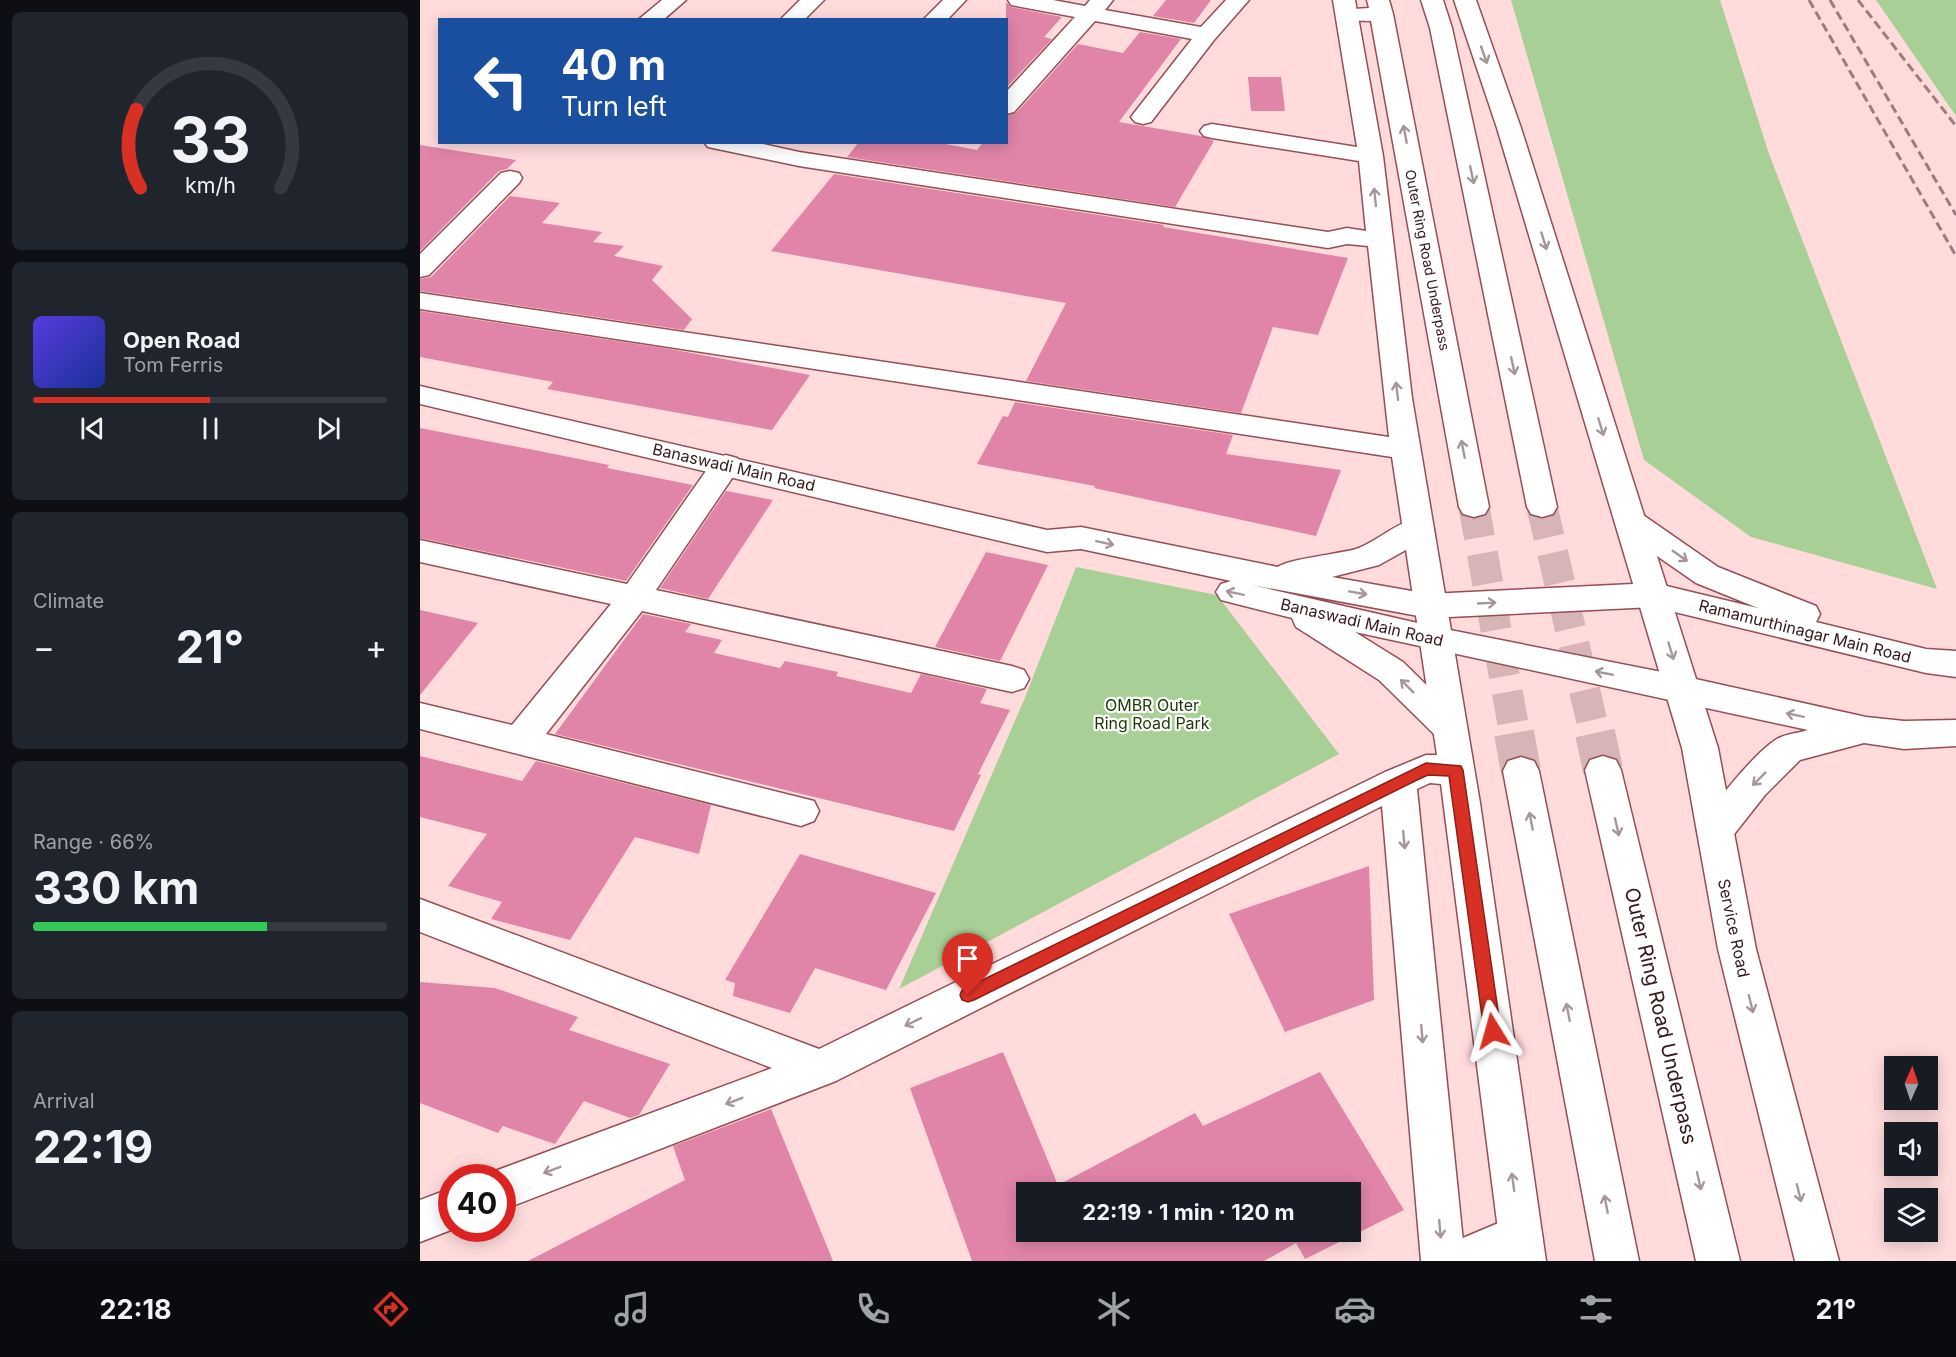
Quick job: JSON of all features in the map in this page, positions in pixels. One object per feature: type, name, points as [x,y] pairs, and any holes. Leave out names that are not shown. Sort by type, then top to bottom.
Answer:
[{"type":"main road","points":[[652,18],[675,0]]},
{"type":"main road","points":[[793,18],[813,0]]},
{"type":"main road","points":[[936,18],[955,0]]},
{"type":"main road","points":[[1019,0],[1096,7],[1206,35]]},
{"type":"main road","points":[[1143,117],[1206,35],[1238,0]]},
{"type":"main road","points":[[1432,0],[1441,28],[1542,507]]},
{"type":"main road","name":"Service Road","points":[[1465,0],[1509,128],[1700,748],[1737,949],[1816,1261]]},
{"type":"main road","points":[[1008,105],[1096,7]]},
{"type":"main road","points":[[1380,7],[1346,7],[1371,156],[1406,449],[1456,770],[1522,1249],[1462,1261]]},
{"type":"main road","name":"Outer Ring Road Underpass","points":[[1380,7],[1474,507]]},
{"type":"main road","points":[[1212,131],[1371,156]]},
{"type":"main road","points":[[726,144],[799,159],[1328,240],[1347,236],[1380,240]]},
{"type":"main road","points":[[420,269],[510,178]]},
{"type":"main road","points":[[420,301],[1406,449]]},
{"type":"main road","name":"Banaswadi Main Road","points":[[420,395],[1047,541],[1067,558],[1270,589],[1429,606],[1654,595]]},
{"type":"main road","points":[[520,741],[635,597],[726,465]]},
{"type":"main road","points":[[1632,523],[1707,575],[1941,662]]},
{"type":"main road","points":[[1270,589],[1319,569],[1368,557],[1418,529]]},
{"type":"main road","points":[[420,551],[1012,679]]},
{"type":"main road","points":[[1270,589],[1391,671],[1448,727]]},
{"type":"main road","name":"Banaswadi Main Road","points":[[1270,589],[1435,639],[1682,689]]},
{"type":"main road","name":"Ramamurthinagar Main Road","points":[[1654,595],[1941,662]]},
{"type":"main road","points":[[1682,689],[1866,730],[1904,735],[1956,733]]},
{"type":"main road","points":[[420,716],[801,811]]},
{"type":"main road","points":[[1715,831],[1752,785],[1789,749],[1866,730]]},
{"type":"main road","points":[[516,1184],[821,1068],[1398,782],[1426,769],[1456,770]]},
{"type":"main road","name":"Outer Ring Road Underpass","points":[[1603,770],[1718,1261]]},
{"type":"main road","points":[[1521,771],[1617,1261]]},
{"type":"main road","points":[[1398,782],[1443,1261]]},
{"type":"main road","points":[[420,915],[821,1068]]},
{"type":"main road","points":[[420,1221],[438,1214]]},
{"type":"green space","points":[[1511,0],[1720,0],[1769,154],[1937,589],[1751,537],[1644,460]]},
{"type":"green space","points":[[1876,0],[1956,0],[1956,116]]},
{"type":"green space","name":"OMBR Outer Ring Road Park","points":[[1076,567],[1217,595],[1339,754],[899,989],[1024,700]]},
{"type":"building","points":[[1166,0],[1211,0],[1194,23],[1153,16]]},
{"type":"building","points":[[1006,2],[1011,7],[1062,17],[1044,37],[1052,39],[1008,86],[1008,18],[1006,18]]},
{"type":"building","points":[[1140,32],[1181,39],[1119,122],[1201,136],[1214,141],[1175,207],[847,157],[857,144],[946,144],[977,150],[982,144],[1008,144],[1008,115],[1016,113],[1078,44],[1123,53]]},
{"type":"building","points":[[1248,77],[1281,77],[1285,111],[1251,111]]},
{"type":"building","points":[[420,145],[516,160],[507,169],[499,171],[420,251]]},
{"type":"building","points":[[834,174],[1164,225],[1163,227],[1348,258],[1318,335],[1273,327],[1241,413],[1026,381],[1066,303],[771,251]]},
{"type":"building","points":[[510,196],[560,203],[542,223],[602,232],[593,242],[624,246],[614,256],[663,266],[652,280],[692,319],[684,330],[420,291],[420,279],[431,277]]},
{"type":"building","points":[[420,311],[670,349],[810,375],[772,430],[547,389],[553,382],[420,357]]},
{"type":"building","points":[[1015,402],[1233,435],[1226,454],[1341,470],[1316,536],[1094,488],[1095,486],[977,464],[1003,416],[1008,417]]},
{"type":"building","points":[[420,428],[609,465],[607,468],[693,485],[626,581],[420,538]]},
{"type":"building","points":[[726,491],[773,500],[708,599],[660,588]]},
{"type":"building","points":[[986,552],[1048,565],[1000,661],[935,647]]},
{"type":"building","points":[[420,610],[478,623],[420,695]]},
{"type":"building","points":[[643,614],[691,624],[685,632],[722,640],[714,653],[780,668],[785,661],[838,672],[836,676],[911,693],[921,674],[987,689],[980,703],[1010,710],[978,774],[981,775],[954,831],[555,734]]},
{"type":"building","points":[[420,756],[522,781],[536,761],[711,805],[699,854],[635,837],[570,940],[491,919],[502,902],[448,886],[487,834],[420,817]]},
{"type":"building","points":[[800,854],[936,893],[886,990],[815,968],[790,1013],[733,996],[735,983],[725,980]]},
{"type":"building","points":[[1369,866],[1374,1000],[1285,1032],[1229,914]]},
{"type":"building","points":[[420,982],[495,988],[578,1017],[569,1030],[670,1064],[639,1115],[630,1118],[584,1101],[555,1144],[503,1126],[498,1133],[420,1103]]},
{"type":"building","points":[[1003,1052],[1057,1182],[1016,1182],[1016,1242],[1339,1242],[1305,1259],[1296,1243],[1264,1261],[972,1261],[910,1088]]},
{"type":"building","points":[[1320,1072],[1404,1210],[1361,1231],[1361,1182],[1064,1182],[1195,1113],[1203,1126]]},
{"type":"building","points":[[771,1109],[833,1261],[528,1261],[685,1180],[673,1146]]},
{"type":"tunnel","points":[[1474,507],[1515,735]]},
{"type":"tunnel","points":[[1542,507],[1595,735]]},
{"type":"tunnel","points":[[1514,733],[1521,771]]},
{"type":"tunnel","points":[[1595,733],[1603,770]]},
{"type":"railway","points":[[1809,0],[1956,256]]},
{"type":"railway","points":[[1830,0],[1956,215]]},
{"type":"railway","points":[[1858,0],[1956,126]]},
{"type":"route","points":[[968,995],[1426,769],[1456,770],[1493,1031]]}]
